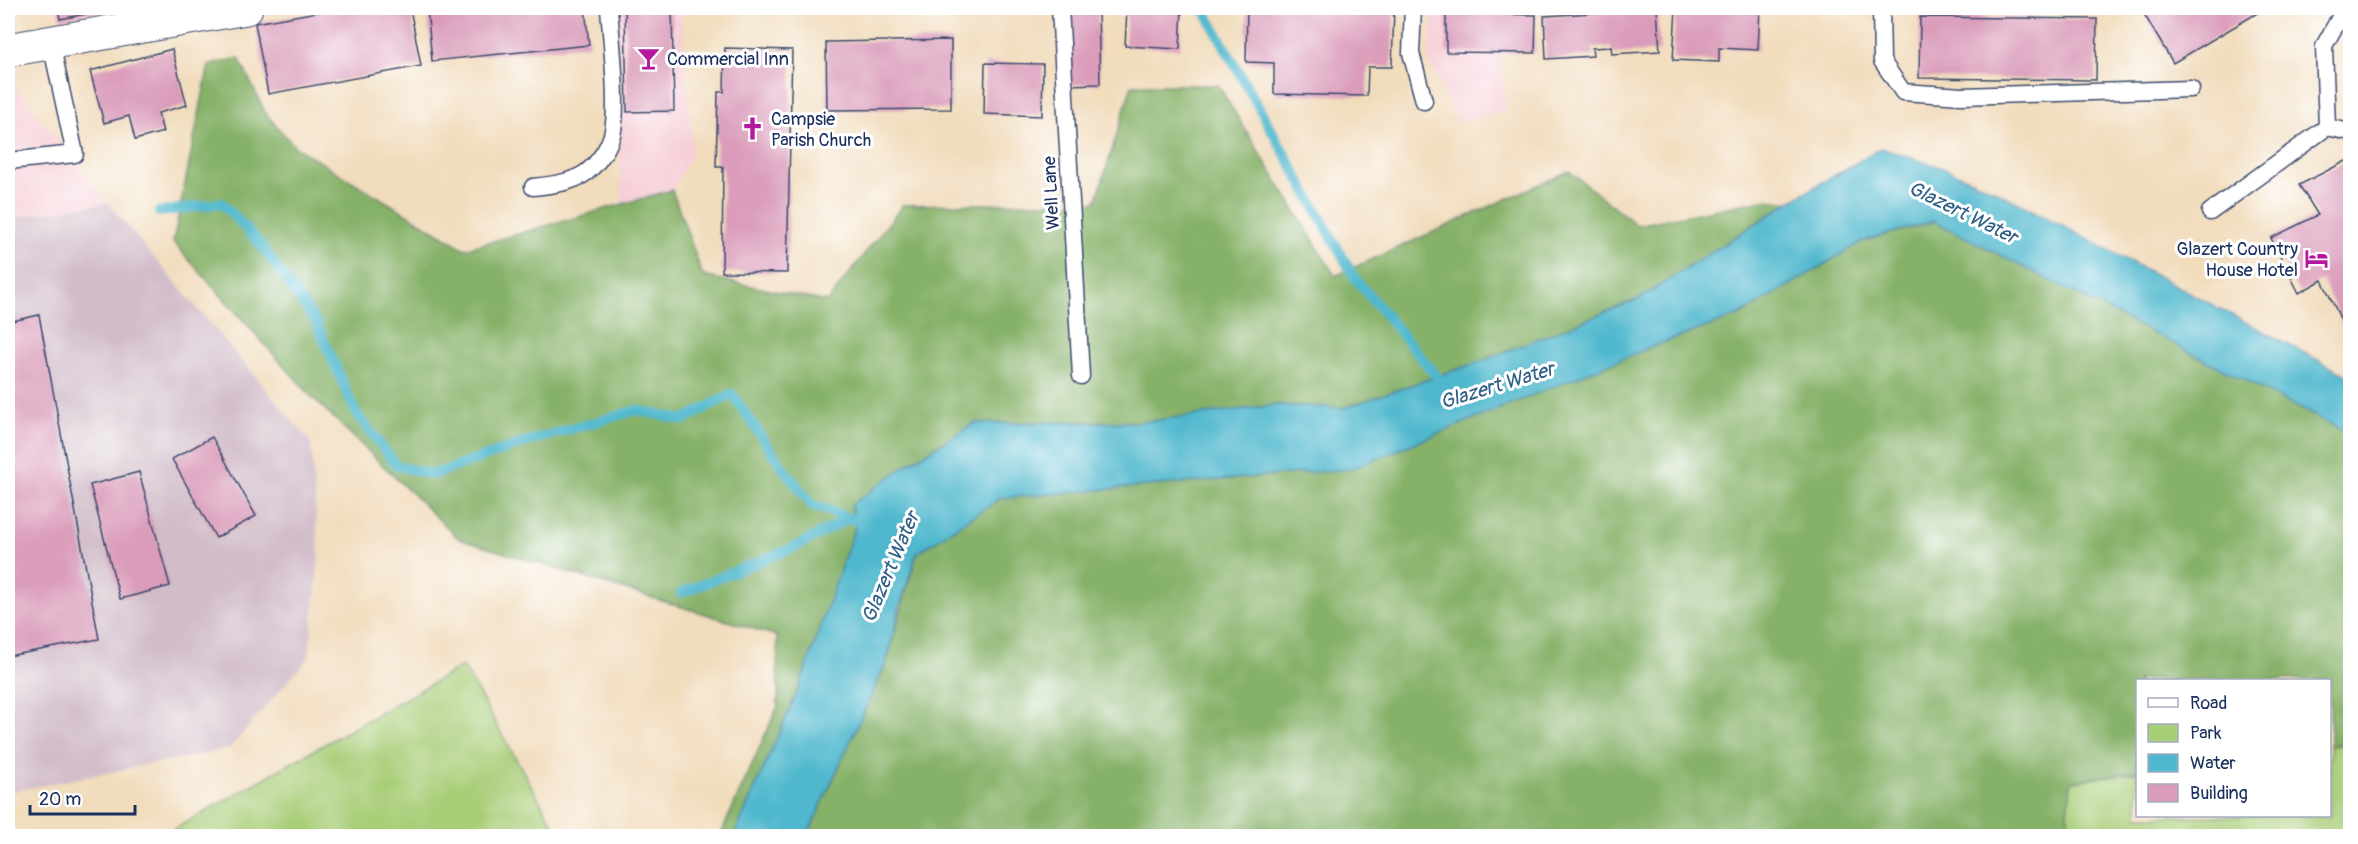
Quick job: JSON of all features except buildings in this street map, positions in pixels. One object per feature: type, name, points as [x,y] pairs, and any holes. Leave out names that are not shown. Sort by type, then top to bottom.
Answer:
[{"type":"main road","points":[[8,50],[246,8]]},
{"type":"lane","points":[[533,187],[562,183],[586,172],[603,153],[612,137],[615,116],[609,8]]},
{"type":"lane","name":"Well Lane","points":[[1060,8],[1081,376]]},
{"type":"lane","points":[[1413,8],[1411,52],[1424,101]]},
{"type":"lane","points":[[1881,8],[1882,61],[1903,92],[1962,96],[2191,89]]},
{"type":"lane","points":[[2327,127],[2324,46],[2345,8]]},
{"type":"lane","points":[[8,160],[75,154],[51,43]]},
{"type":"lane","points":[[2210,212],[2327,127],[2350,132]]},
{"type":"shaded area","points":[[617,8],[681,8],[693,153],[672,190],[621,204]]},
{"type":"shaded area","points":[[1434,8],[1497,8],[1506,112],[1457,121],[1428,57]]},
{"type":"shaded area","points":[[8,77],[108,203],[8,218]]},
{"type":"shaded area","points":[[108,203],[311,442],[319,559],[309,657],[229,749],[8,792],[8,218]]},
{"type":"green space","points":[[239,58],[266,114],[295,147],[465,249],[672,190],[703,276],[827,302],[903,205],[1096,202],[1132,85],[1218,85],[1335,276],[1569,171],[1637,225],[1763,200],[1789,202],[1639,299],[1479,362],[1344,408],[1275,405],[1142,422],[975,423],[852,505],[855,527],[799,688],[734,836],[720,836],[778,706],[777,636],[459,539],[311,396],[173,242],[209,65]]},
{"type":"green space","points":[[1935,221],[2350,434],[2350,743],[2331,746],[2331,679],[2136,679],[2136,772],[2071,781],[2066,836],[807,836],[887,661],[917,553],[1001,498],[1076,490],[1651,347],[1740,315],[1863,241]]},
{"type":"green space","points":[[463,666],[560,836],[162,836]]},
{"type":"green space","points":[[2350,743],[2350,836],[2066,836],[2071,781],[2136,772],[2136,817],[2331,817],[2331,746]]},
{"type":"water","name":"Glazert Water","points":[[1881,148],[1943,168],[1992,189],[2350,377],[2350,434],[1934,221],[1863,241],[1740,315],[1651,347],[1351,469],[1001,498],[917,553],[900,606],[887,661],[807,836],[734,836],[799,688],[855,527],[851,505],[911,462],[975,423],[1142,422],[1275,405],[1344,408],[1479,362],[1639,299],[1789,202]]},
{"type":"waterway","name":"Glazert Water","points":[[1203,8],[1354,277],[1444,385]]},
{"type":"waterway","points":[[159,212],[222,203],[261,245],[316,322],[356,413],[396,465],[432,475],[526,442],[637,410],[683,420],[732,394],[783,468],[812,505],[866,524]]},
{"type":"waterway","points":[[681,593],[795,547],[849,518]]},
{"type":"place","name":"Commercial Inn","points":[[649,59]]},
{"type":"place","name":"Campsie Parish Church","points":[[753,129]]},
{"type":"place","name":"Glazert Country House Hotel","points":[[2316,259]]}]
